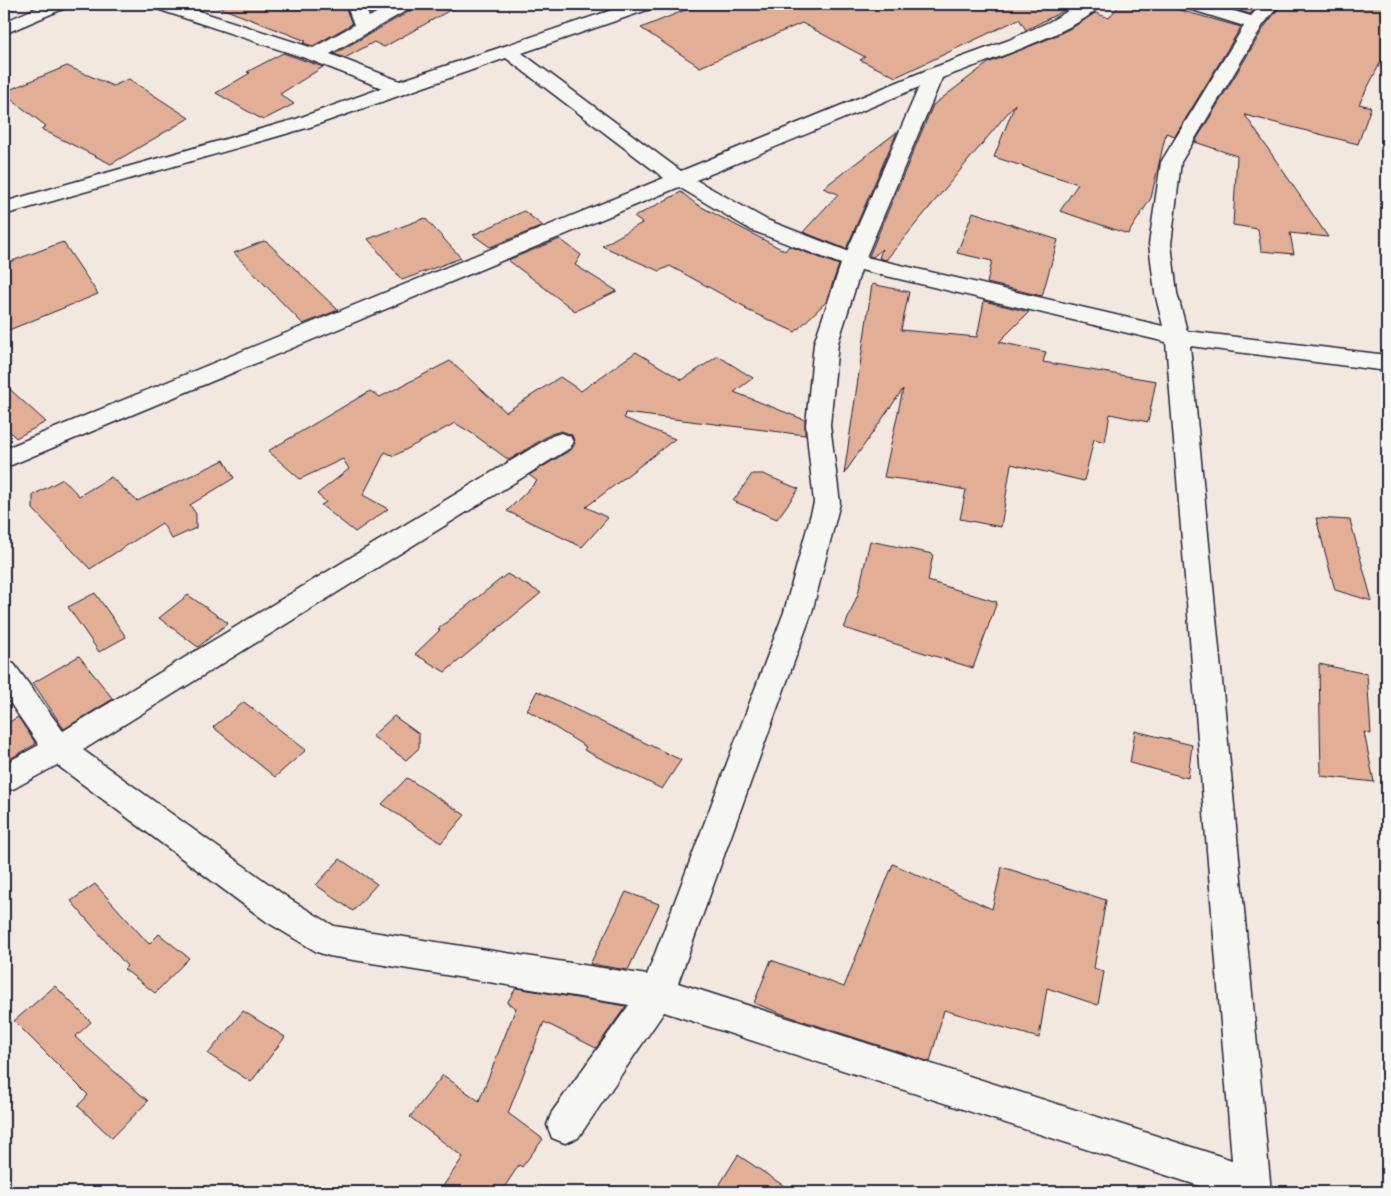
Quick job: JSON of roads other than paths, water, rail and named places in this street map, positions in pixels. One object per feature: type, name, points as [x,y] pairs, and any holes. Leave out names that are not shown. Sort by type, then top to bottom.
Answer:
[{"type":"street","points":[[4,29],[59,4]]},
{"type":"street","points":[[160,4],[315,55],[399,88]]},
{"type":"street","points":[[355,4],[364,27]]},
{"type":"street","points":[[315,55],[405,4]]},
{"type":"street","points":[[4,210],[303,123],[349,108],[399,88],[647,4]]},
{"type":"street","points":[[4,459],[934,74],[1036,35],[1092,4]]},
{"type":"street","points":[[4,672],[59,749],[279,911],[328,941],[657,993],[1253,1189],[1177,338],[1166,293],[1160,244],[1170,162],[1263,14],[1192,4]]},
{"type":"street","points":[[508,51],[680,179],[759,226],[852,261],[1177,338],[1387,363]]},
{"type":"street","points":[[565,1125],[657,993],[800,603],[827,503],[818,425],[826,343],[852,261],[934,74]]},
{"type":"street","points":[[4,779],[59,749],[561,442]]}]
